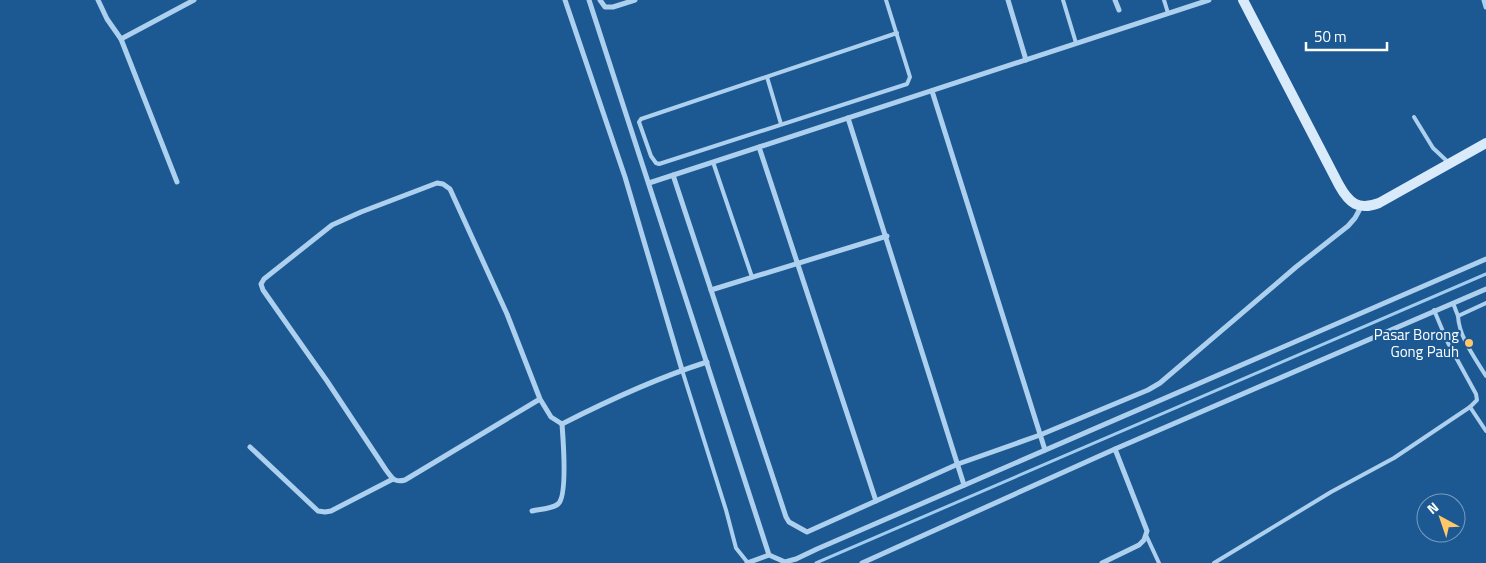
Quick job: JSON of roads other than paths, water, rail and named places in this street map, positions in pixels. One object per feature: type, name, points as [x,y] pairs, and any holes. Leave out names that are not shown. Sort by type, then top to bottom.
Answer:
[{"type":"street","points":[[98,0],[107,19],[121,39],[177,182]]},
{"type":"street","points":[[121,39],[194,0]]},
{"type":"street","points":[[565,0],[625,177],[682,370]]},
{"type":"street","points":[[589,0],[769,555]]},
{"type":"street","points":[[600,0],[605,7],[613,7],[635,0]]},
{"type":"street","points":[[1008,0],[1026,60]]},
{"type":"street","points":[[1116,0],[1119,10]]},
{"type":"street","points":[[649,183],[1209,0]]},
{"type":"street","points":[[1243,0],[1344,194],[1360,207],[1370,207],[1379,203],[1486,143]]},
{"type":"street","points":[[1484,0],[1486,7]]},
{"type":"street","points":[[932,91],[1045,450]]},
{"type":"street","points":[[848,118],[887,236],[964,485]]},
{"type":"street","points":[[759,147],[876,501]]},
{"type":"street","points":[[673,175],[786,517],[789,522],[807,532],[958,464],[1040,435],[1148,390],[1160,383],[1296,267],[1348,226],[1355,218],[1360,207]]},
{"type":"street","points":[[540,399],[405,480],[396,481],[263,290],[261,284],[264,279],[332,224],[437,183],[446,186],[450,189],[507,314],[540,399],[552,417],[562,424]]},
{"type":"street","points":[[711,290],[887,236]]},
{"type":"street","points":[[748,563],[769,555],[785,562],[797,561],[817,549],[1486,259]]},
{"type":"street","points":[[862,563],[1115,449],[1486,289]]},
{"type":"street","points":[[562,424],[620,396],[682,370],[707,362]]},
{"type":"street","points":[[532,511],[556,505],[562,497],[564,478],[562,424]]},
{"type":"street","points":[[250,448],[318,511],[331,511],[393,479]]},
{"type":"street","points":[[1102,563],[1139,545],[1146,535],[1146,527],[1115,449]]},
{"type":"lane","points":[[886,0],[897,33],[910,77],[910,81],[907,84],[659,164],[656,164],[651,156],[640,118],[897,33]]},
{"type":"lane","points":[[1063,0],[1076,43]]},
{"type":"lane","points":[[1164,0],[1168,14]]},
{"type":"lane","points":[[767,76],[782,124]]},
{"type":"lane","points":[[1414,117],[1433,148],[1450,163]]},
{"type":"lane","points":[[713,162],[752,277]]},
{"type":"lane","points":[[1453,302],[1458,316],[1458,324],[1486,376]]},
{"type":"lane","points":[[1458,316],[1486,303]]},
{"type":"lane","points":[[1214,563],[1331,492],[1394,458],[1470,407],[1477,400],[1476,394],[1447,341],[1434,310]]},
{"type":"lane","points":[[682,370],[736,548],[748,563]]},
{"type":"lane","points":[[1470,407],[1486,431]]},
{"type":"lane","points":[[1146,535],[1158,563]]},
{"type":"waterway","points":[[816,563],[1486,274]]},
{"type":"place","name":"Pasar Borong Gong Pauh","points":[[1469,343]]}]
